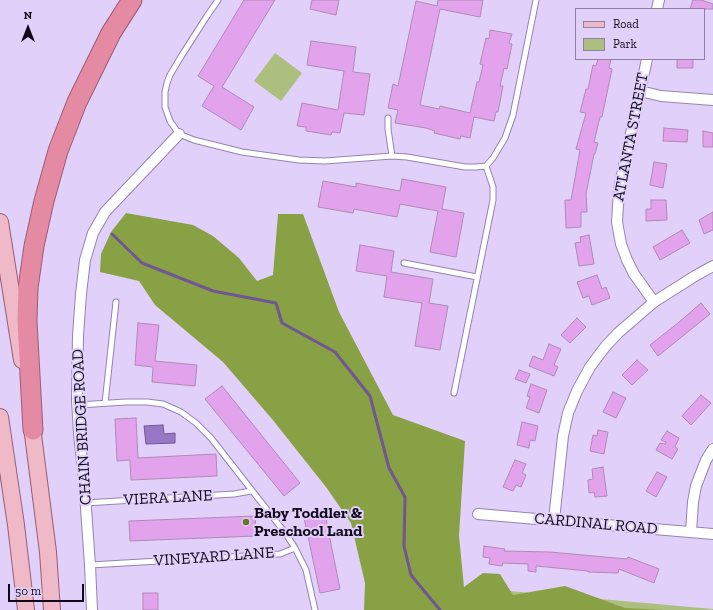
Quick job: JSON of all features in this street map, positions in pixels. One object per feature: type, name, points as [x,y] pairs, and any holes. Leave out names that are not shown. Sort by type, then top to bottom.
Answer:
[{"type":"highway","points":[[33,430],[27,321],[28,288],[34,246],[44,201],[58,151],[77,102],[111,33],[132,0]]},
{"type":"main road","points":[[0,222],[33,430],[47,545],[52,610]]},
{"type":"main road","points":[[0,417],[16,525],[26,610]]},
{"type":"street","name":"ATLANTA STREET","points":[[646,60],[619,189],[617,222],[621,244],[627,260],[634,274],[654,302]]},
{"type":"street","points":[[640,91],[661,96],[713,100]]},
{"type":"street","name":"CHAIN BRIDGE ROAD","points":[[92,610],[78,405],[78,354],[81,294],[85,260],[88,244],[98,222],[105,212],[179,134]]},
{"type":"street","points":[[554,520],[563,436],[568,413],[577,391],[590,367],[604,347],[654,302],[713,266]]},
{"type":"street","points":[[690,532],[696,486],[706,460],[713,449]]},
{"type":"street","name":"CARDINAL ROAD","points":[[478,514],[713,534]]},
{"type":"lane","points":[[218,0],[174,68],[167,83],[165,92],[165,107],[170,121],[179,134],[194,140],[242,152],[299,160],[325,161],[392,156],[407,157],[466,167],[486,166],[500,148],[509,126],[536,0]]},
{"type":"lane","points":[[388,118],[392,156]]},
{"type":"lane","points":[[454,393],[493,200],[493,187],[486,166]]},
{"type":"lane","points":[[404,263],[477,277]]},
{"type":"lane","points":[[105,403],[116,302]]},
{"type":"lane","points":[[78,405],[147,402],[163,404],[181,412],[196,423],[211,438],[296,548]]},
{"type":"lane","name":"VIERA LANE","points":[[85,503],[234,494],[251,491]]},
{"type":"lane","name":"VINEYARD LANE","points":[[90,565],[280,554],[296,548],[306,570],[315,610]]},
{"type":"green space","points":[[275,53],[302,73],[281,101],[254,81]]},
{"type":"green space","points":[[126,213],[193,225],[213,236],[239,258],[257,281],[273,275],[278,214],[303,214],[339,312],[393,415],[465,441],[459,536],[464,587],[483,573],[500,574],[513,595],[565,586],[625,608],[664,610],[364,610],[365,583],[351,523],[326,487],[272,419],[223,362],[155,305],[139,281],[100,272],[101,254],[111,232]]},
{"type":"green space","points":[[464,587],[713,609],[713,610],[459,610]]},
{"type":"shaded area","points":[[163,425],[164,434],[175,433],[175,443],[146,444],[144,426]]},
{"type":"building","points":[[244,0],[275,0],[222,87],[254,107],[241,130],[202,106],[214,86],[198,76]]},
{"type":"building","points":[[312,0],[339,0],[336,15],[310,9]]},
{"type":"building","points":[[438,0],[483,0],[480,17],[440,9],[420,105],[439,109],[440,106],[470,113],[477,82],[479,82],[483,65],[480,64],[486,38],[489,39],[490,30],[512,34],[509,43],[512,44],[507,69],[504,68],[500,86],[503,86],[498,112],[496,112],[494,121],[474,117],[470,138],[461,136],[460,139],[434,133],[435,131],[426,128],[395,123],[398,110],[388,108],[393,84],[398,86],[416,1],[437,6]]},
{"type":"building","points":[[693,0],[701,0],[713,4],[713,9],[690,8]]},
{"type":"building","points":[[311,41],[356,47],[353,72],[370,74],[364,115],[344,113],[340,133],[332,132],[331,135],[306,131],[306,127],[297,126],[302,103],[338,110],[344,71],[307,65]]},
{"type":"building","points":[[598,60],[611,60],[609,68],[612,69],[602,117],[600,117],[594,142],[598,143],[594,154],[586,194],[587,212],[581,212],[581,227],[566,228],[565,200],[571,200],[580,150],[576,149],[586,113],[580,112],[586,89],[588,89],[593,65],[596,66]]},
{"type":"building","points":[[677,60],[693,60],[693,68],[677,68]]},
{"type":"building","points":[[664,128],[688,130],[687,142],[663,141]]},
{"type":"building","points":[[703,131],[713,133],[713,147],[703,147]]},
{"type":"building","points":[[654,162],[667,164],[663,188],[650,185]]},
{"type":"building","points":[[402,179],[446,187],[442,209],[464,213],[456,257],[430,252],[438,211],[400,204],[397,217],[354,209],[353,213],[318,207],[323,181],[356,187],[356,183],[400,191]]},
{"type":"building","points":[[651,200],[666,200],[667,220],[646,221],[646,209],[651,209]]},
{"type":"building","points":[[713,212],[713,230],[704,234],[699,220]]},
{"type":"building","points":[[682,230],[690,243],[660,260],[653,247]]},
{"type":"building","points":[[589,235],[594,264],[579,266],[575,243],[581,242],[580,237]]},
{"type":"building","points":[[360,245],[394,251],[391,272],[433,279],[429,303],[448,306],[440,350],[415,346],[422,303],[384,297],[387,276],[356,271]]},
{"type":"building","points":[[597,275],[602,289],[606,287],[610,298],[592,305],[589,296],[583,298],[577,282]]},
{"type":"building","points":[[701,303],[710,314],[658,356],[650,345]]},
{"type":"building","points":[[577,318],[586,327],[570,343],[561,335]]},
{"type":"building","points":[[138,323],[159,325],[155,361],[197,365],[195,386],[152,382],[153,367],[135,365]]},
{"type":"building","points":[[549,344],[561,349],[554,365],[558,367],[554,376],[529,366],[533,356],[543,360]]},
{"type":"building","points":[[637,360],[648,370],[632,385],[622,375]]},
{"type":"building","points":[[519,370],[530,374],[526,383],[515,379]]},
{"type":"building","points":[[531,384],[547,390],[539,413],[526,408],[530,397],[527,396]]},
{"type":"building","points":[[222,386],[300,483],[284,496],[205,399]]},
{"type":"building","points":[[613,392],[626,398],[616,418],[603,412]]},
{"type":"building","points":[[701,395],[711,403],[691,425],[682,416]]},
{"type":"building","points":[[136,418],[138,458],[216,454],[217,476],[131,480],[130,460],[117,461],[115,419]]},
{"type":"building","points":[[522,422],[538,426],[535,441],[530,440],[529,448],[517,445]]},
{"type":"building","points":[[598,430],[608,432],[604,454],[590,451],[593,435],[597,436]]},
{"type":"building","points":[[667,431],[679,438],[675,447],[678,449],[672,459],[656,450],[660,443],[665,444],[666,442],[661,440]]},
{"type":"building","points":[[515,460],[526,464],[522,473],[526,475],[521,487],[516,485],[513,491],[503,487]]},
{"type":"building","points":[[603,467],[607,496],[595,497],[594,492],[589,493],[588,480],[593,479],[592,469]]},
{"type":"building","points":[[657,472],[667,477],[656,497],[646,491]]},
{"type":"building","points":[[324,509],[340,589],[320,593],[303,513]]},
{"type":"building","points":[[255,516],[256,536],[130,541],[129,521]]},
{"type":"building","points":[[484,546],[505,549],[504,551],[550,552],[627,559],[628,557],[659,569],[654,583],[619,569],[618,573],[588,572],[536,566],[536,572],[528,571],[528,564],[503,563],[502,566],[489,564],[490,558],[483,557]]},
{"type":"building","points":[[143,593],[158,593],[158,610],[143,610]]},
{"type":"waterway","points":[[112,234],[142,263],[213,291],[276,303],[282,323],[335,352],[370,396],[389,468],[405,497],[404,546],[411,575],[440,610]]},
{"type":"place","name":"Baby Toddler & Preschool Land","points":[[246,522]]}]
